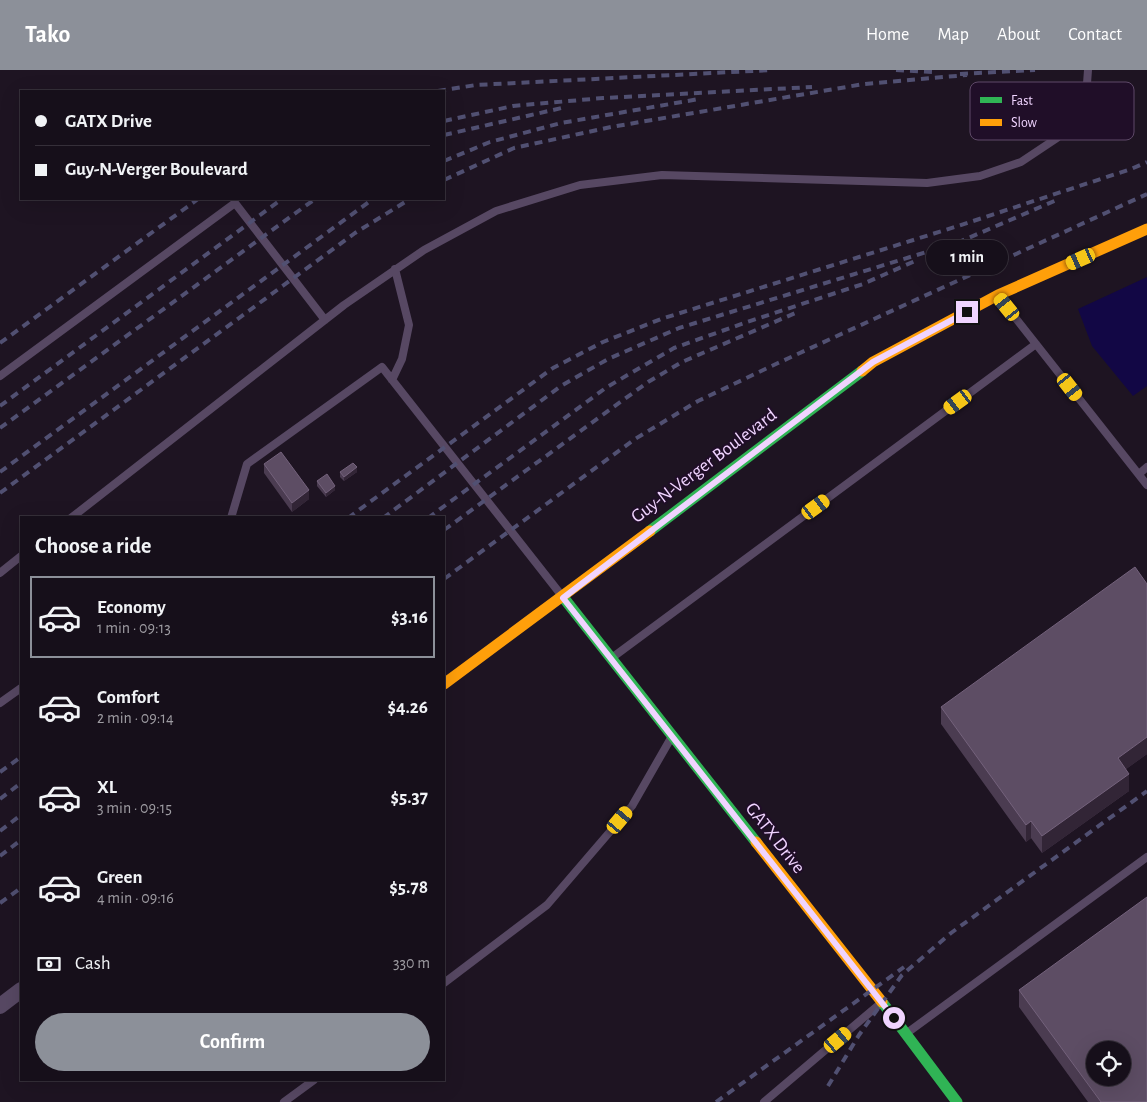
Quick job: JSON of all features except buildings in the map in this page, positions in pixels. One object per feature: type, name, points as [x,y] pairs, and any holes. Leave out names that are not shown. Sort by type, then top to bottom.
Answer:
[{"type":"street","name":"Guy-N-Verger Boulevard","points":[[445,683],[563,598],[873,362],[998,295],[1147,230]]},
{"type":"street","name":"GATX Drive","points":[[563,598],[882,1002],[957,1102]]},
{"type":"street","points":[[0,1006],[20,991]]},
{"type":"lane","points":[[74,516],[325,320],[424,250],[496,211],[580,185],[662,175],[927,183],[980,176],[1021,162],[1054,140]]},
{"type":"lane","points":[[0,376],[235,203],[325,320]]},
{"type":"lane","points":[[392,380],[402,360],[409,325],[396,269]]},
{"type":"lane","points":[[998,295],[1147,485]]},
{"type":"lane","points":[[611,658],[1036,344]]},
{"type":"lane","points":[[232,516],[248,464],[382,367],[563,598]]},
{"type":"lane","points":[[1139,474],[1147,467]]},
{"type":"lane","points":[[0,573],[20,557]]},
{"type":"lane","points":[[0,704],[20,689]]},
{"type":"lane","points":[[445,982],[547,905],[632,806],[672,736]]},
{"type":"lane","points":[[906,1034],[1147,857]]},
{"type":"lane","points":[[764,1102],[882,1002]]},
{"type":"lane","points":[[284,1102],[313,1081]]},
{"type":"shaded area","points":[[1147,277],[1147,386],[1133,396],[1092,346],[1078,309]]},
{"type":"railway","points":[[444,90],[476,85],[772,70]]},
{"type":"railway","points":[[896,70],[933,72]]},
{"type":"railway","points":[[960,74],[1035,70]]},
{"type":"railway","points":[[445,180],[514,148],[611,127],[864,84],[967,75]]},
{"type":"railway","points":[[445,121],[513,106],[603,98],[812,87]]},
{"type":"railway","points":[[445,161],[490,142],[561,123],[699,99]]},
{"type":"railway","points":[[445,135],[566,107]]},
{"type":"railway","points":[[351,516],[553,368],[603,342],[661,319],[958,226],[1147,162]]},
{"type":"railway","points":[[445,578],[635,439],[698,401],[1147,194]]},
{"type":"railway","points":[[386,516],[561,386],[608,359],[679,328],[959,242],[1059,199]]},
{"type":"railway","points":[[0,343],[197,200]]},
{"type":"railway","points":[[0,406],[281,200]]},
{"type":"railway","points":[[0,428],[314,200]]},
{"type":"railway","points":[[0,472],[372,200]]},
{"type":"railway","points":[[0,493],[355,233],[408,200]]},
{"type":"railway","points":[[431,516],[607,387],[674,348],[863,284],[915,261]]},
{"type":"railway","points":[[445,529],[648,382],[682,362],[800,311]]},
{"type":"railway","points":[[0,772],[20,758]]},
{"type":"railway","points":[[0,799],[20,784]]},
{"type":"railway","points":[[828,1086],[859,1035],[902,975],[951,933],[1147,791]]},
{"type":"railway","points":[[0,831],[20,816]]},
{"type":"railway","points":[[0,856],[20,841]]},
{"type":"railway","points":[[0,903],[20,889]]},
{"type":"railway","points":[[716,1102],[904,967]]},
{"type":"traffic: fast","points":[[650,531],[862,371]]},
{"type":"traffic: fast","points":[[563,597],[756,842]]},
{"type":"traffic: fast","points":[[882,1002],[957,1102]]},
{"type":"traffic: slow","points":[[862,371],[873,362],[998,295],[1147,229]]},
{"type":"traffic: slow","points":[[445,683],[650,531]]},
{"type":"traffic: slow","points":[[756,842],[882,1002]]},
{"type":"route","points":[[894,1018],[563,598],[873,362],[967,312]]}]
